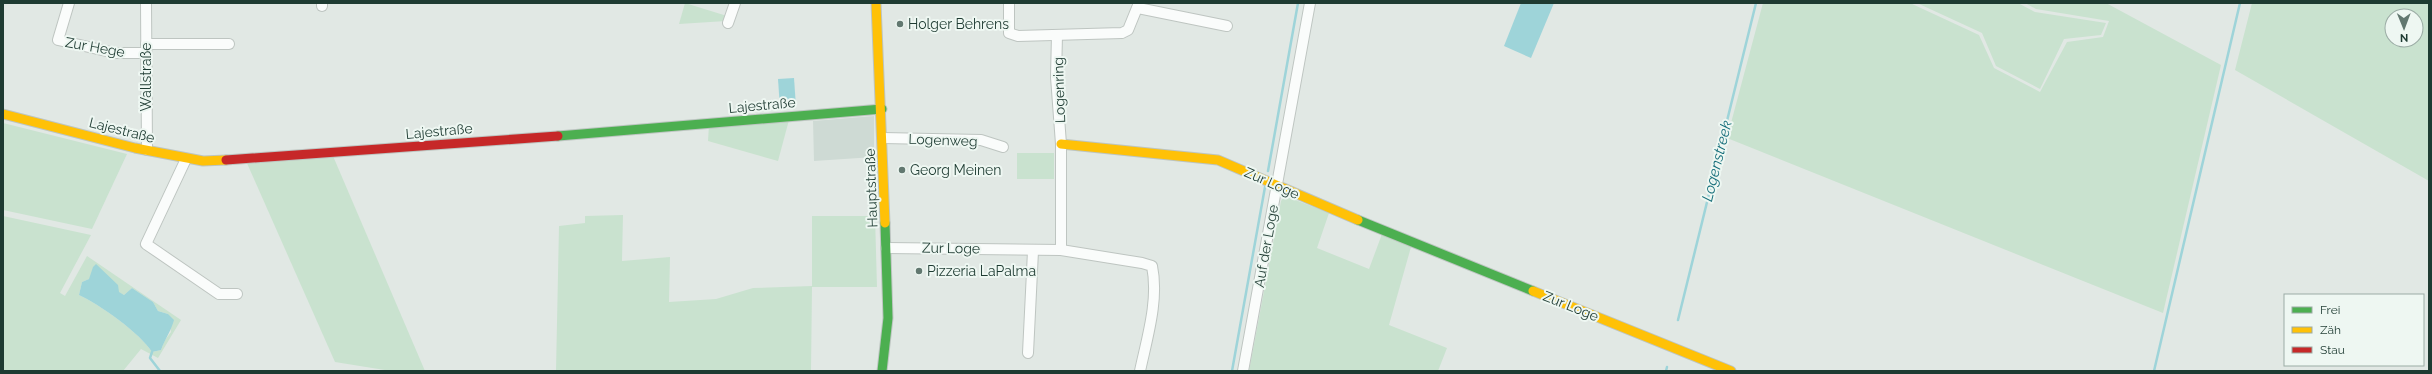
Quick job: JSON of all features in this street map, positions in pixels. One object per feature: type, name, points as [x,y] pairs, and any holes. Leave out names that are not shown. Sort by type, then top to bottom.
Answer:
[{"type":"street","name":"Zur Hege","points":[[68,3],[58,40],[115,53],[146,49]]},
{"type":"street","name":"Wallstraße","points":[[146,3],[147,150]]},
{"type":"street","points":[[728,23],[735,3]]},
{"type":"street","name":"Hauptstraße","points":[[876,3],[882,109],[888,318],[882,371]]},
{"type":"street","points":[[1009,3],[1009,34],[1018,36],[1122,33],[1128,30],[1139,5],[1228,26]]},
{"type":"street","name":"Auf der Loge","points":[[1243,371],[1310,3]]},
{"type":"street","name":"Logenring","points":[[1057,35],[1056,77],[1061,144]]},
{"type":"street","points":[[146,49],[229,44]]},
{"type":"street","name":"Lajestraße","points":[[3,114],[186,159],[223,161],[406,148],[882,109]]},
{"type":"street","name":"Logenweg","points":[[883,138],[981,140],[1003,148]]},
{"type":"street","points":[[1061,144],[1061,250]]},
{"type":"street","name":"Zur Loge","points":[[1061,144],[1218,160],[1277,186],[1731,371]]},
{"type":"street","points":[[186,159],[146,244],[219,294],[237,294]]},
{"type":"street","name":"Zur Loge","points":[[886,248],[1033,251],[1061,250],[1142,263],[1152,266],[1155,280],[1149,326],[1140,371]]},
{"type":"street","points":[[1028,353],[1033,251]]},
{"type":"shaded area","points":[[874,116],[874,157],[814,161],[813,121]]},
{"type":"green space","points":[[685,3],[727,16],[726,21],[679,24]]},
{"type":"green space","points":[[1763,3],[1910,3],[1979,35],[1994,68],[2040,92],[2067,42],[2103,37],[2109,21],[2036,9],[2025,3],[2106,3],[2221,65],[2163,313],[1727,138]]},
{"type":"green space","points":[[1917,3],[2018,3],[2035,12],[2106,23],[2101,35],[2064,39],[2040,89],[1996,66],[1982,33]]},
{"type":"green space","points":[[2252,3],[2429,3],[2429,181],[2235,70]]},
{"type":"green space","points":[[789,120],[778,161],[708,141],[709,125]]},
{"type":"green space","points":[[3,123],[127,154],[92,229],[3,210]]},
{"type":"green space","points":[[1017,153],[1054,153],[1054,179],[1017,179]]},
{"type":"green space","points":[[333,156],[425,371],[391,371],[335,362],[246,161]]},
{"type":"green space","points":[[1285,196],[1329,213],[1317,248],[1369,269],[1382,234],[1411,247],[1389,325],[1447,348],[1438,371],[1249,371],[1281,201]]},
{"type":"green space","points":[[623,215],[622,261],[670,257],[669,302],[716,299],[753,288],[812,286],[812,216],[875,216],[877,287],[812,287],[811,371],[556,371],[559,226],[585,223],[585,216]]},
{"type":"green space","points":[[3,216],[91,235],[60,293],[65,296],[87,256],[181,320],[158,358],[141,349],[123,371],[3,371]],"holes":[[[89,279],[124,295],[132,288],[153,302],[158,311],[168,314],[171,332],[165,340],[161,350],[152,352],[146,344],[129,328],[97,305],[79,295],[82,282]]]},
{"type":"water","points":[[1521,3],[1554,3],[1531,58],[1504,46]]},
{"type":"water","points":[[794,78],[796,107],[780,108],[778,79]]},
{"type":"water","points":[[96,264],[118,285],[119,292],[124,295],[132,288],[153,302],[158,311],[168,314],[174,320],[161,350],[152,352],[146,344],[129,328],[97,305],[79,295],[82,282],[89,279],[93,267]]},
{"type":"waterway","points":[[1268,171],[1298,3]]},
{"type":"waterway","name":"Logenstreek","points":[[1678,320],[1756,3]]},
{"type":"waterway","points":[[2154,371],[2240,3]]},
{"type":"waterway","points":[[1232,371],[1265,187]]},
{"type":"waterway","points":[[152,352],[150,358],[160,371]]},
{"type":"waterway","name":"Logenstreek","points":[[1666,371],[1667,367]]},
{"type":"traffic: fast","points":[[558,136],[882,109]]},
{"type":"traffic: fast","points":[[1358,220],[1533,291]]},
{"type":"traffic: fast","points":[[882,371],[888,318],[885,223]]},
{"type":"traffic: slow","points":[[876,3],[885,223]]},
{"type":"traffic: slow","points":[[3,114],[135,148],[203,161],[226,160]]},
{"type":"traffic: slow","points":[[1061,144],[1218,160],[1358,220]]},
{"type":"traffic: slow","points":[[1533,291],[1731,371]]},
{"type":"traffic: jam","points":[[226,160],[558,136]]},
{"type":"place","name":"Holger Behrens","points":[[900,24]]},
{"type":"place","name":"Georg Meinen","points":[[902,170]]},
{"type":"place","name":"Pizzeria LaPalma","points":[[919,271]]}]
